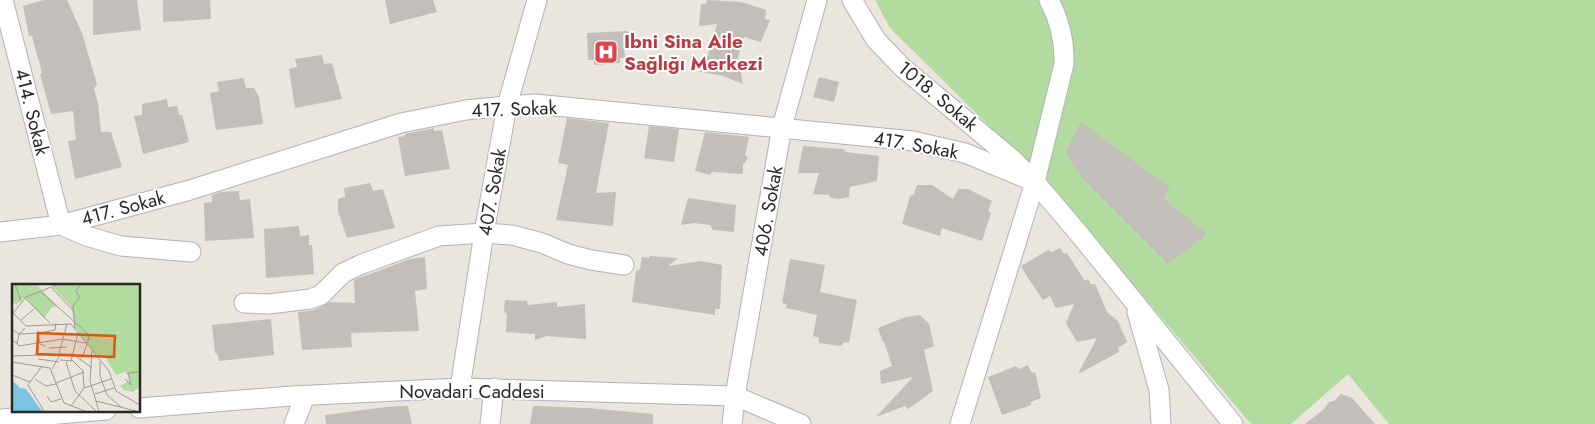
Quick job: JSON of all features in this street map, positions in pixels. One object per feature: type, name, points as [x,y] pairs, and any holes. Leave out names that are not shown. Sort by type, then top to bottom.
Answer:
[{"type":"street","name":"414. Sokak","points":[[3,0],[61,225]]},
{"type":"street","name":"407. Sokak","points":[[460,388],[484,233],[507,106],[537,0]]},
{"type":"street","name":"406. Sokak","points":[[732,424],[735,396],[782,127],[817,0]]},
{"type":"street","name":"1018. Sokak","points":[[852,0],[876,40],[902,67],[1012,159],[1035,182],[1233,424]]},
{"type":"street","points":[[960,424],[1035,182],[1064,64],[1062,29],[1049,0]]},
{"type":"street","name":"417. Sokak","points":[[0,232],[61,225],[190,190],[401,123],[466,110],[535,104],[913,141],[965,153],[1035,182]]},
{"type":"street","points":[[61,225],[86,236],[121,246],[191,252]]},
{"type":"street","points":[[244,303],[269,304],[310,299],[320,295],[343,273],[362,264],[439,236],[484,233],[512,236],[535,241],[568,254],[591,260],[624,265]]},
{"type":"street","points":[[1135,304],[1159,390],[1161,424]]},
{"type":"street","points":[[490,424],[494,388]]},
{"type":"street","name":"Novadari Caddesi","points":[[140,408],[305,396],[494,388],[735,396],[801,424]]},
{"type":"street","points":[[294,424],[305,396]]},
{"type":"street","points":[[3,420],[85,412]]},
{"type":"green space","points":[[875,0],[1595,0],[1595,424],[1389,424],[1348,374],[1291,424],[1251,424],[1054,190],[890,28]]},
{"type":"building","points":[[44,0],[67,0],[82,33],[97,84],[94,89],[98,103],[101,132],[111,132],[122,167],[75,179],[68,141],[76,140],[73,111],[51,114],[32,36],[29,36],[23,6]]},
{"type":"building","points":[[93,0],[137,0],[141,30],[93,35]]},
{"type":"building","points":[[163,0],[210,0],[211,19],[163,22]]},
{"type":"building","points":[[385,0],[433,0],[437,12],[390,24]]},
{"type":"building","points":[[707,0],[741,2],[766,10],[765,19],[770,20],[761,42],[744,37],[738,57],[743,84],[723,76],[698,71],[707,58],[717,24],[699,26],[701,4],[706,4]]},
{"type":"building","name":"Ibni Sina Aile Sağlığı Merkezi","points":[[628,31],[629,46],[624,47],[625,58],[620,58],[620,63],[594,65],[594,60],[588,60],[587,33]]},
{"type":"building","points":[[322,55],[324,64],[332,63],[342,99],[295,108],[289,69],[297,67],[295,59]]},
{"type":"building","points":[[819,77],[839,82],[834,102],[813,97]]},
{"type":"building","points":[[243,78],[246,88],[254,88],[259,97],[263,124],[216,130],[210,93],[219,91],[217,82]]},
{"type":"building","points":[[167,99],[168,107],[177,106],[179,115],[182,115],[189,142],[143,154],[134,116],[142,115],[142,104]]},
{"type":"building","points":[[567,118],[609,123],[596,193],[616,192],[613,226],[556,220],[568,165],[558,163]]},
{"type":"building","points":[[1081,122],[1170,188],[1163,198],[1207,234],[1168,264],[1082,178],[1072,164],[1066,151]]},
{"type":"building","points":[[649,126],[679,129],[674,162],[644,158]]},
{"type":"building","points":[[434,128],[434,131],[442,130],[450,169],[405,176],[398,137]]},
{"type":"building","points":[[705,132],[749,137],[745,155],[748,158],[743,165],[743,174],[712,172],[710,175],[695,171]]},
{"type":"building","points":[[803,146],[843,149],[846,152],[879,156],[877,181],[850,187],[849,197],[840,199],[831,198],[829,195],[813,194],[819,173],[798,173]]},
{"type":"building","points":[[370,183],[373,191],[383,189],[395,228],[347,238],[338,211],[338,199],[345,197],[344,188]]},
{"type":"building","points":[[917,185],[932,185],[953,199],[959,189],[968,189],[992,201],[988,211],[991,213],[982,241],[942,228],[940,236],[902,224],[910,196],[914,194]]},
{"type":"building","points":[[239,191],[240,200],[250,199],[254,238],[205,241],[204,203],[212,202],[212,195],[221,192]]},
{"type":"building","points":[[688,198],[736,205],[734,232],[713,230],[710,225],[694,223],[681,225]]},
{"type":"building","points":[[299,226],[300,236],[309,235],[309,245],[312,245],[314,274],[266,278],[264,229]]},
{"type":"building","points":[[1060,248],[1064,254],[1067,253],[1085,281],[1088,279],[1091,284],[1095,284],[1107,312],[1118,321],[1127,342],[1118,348],[1119,352],[1078,374],[1097,338],[1077,342],[1066,323],[1074,304],[1056,308],[1050,296],[1043,300],[1021,266],[1048,250],[1052,252]]},
{"type":"building","points":[[650,256],[678,258],[668,266],[701,261],[722,265],[720,309],[715,309],[715,315],[632,302],[636,271],[640,269],[642,257],[649,258]]},
{"type":"building","points":[[425,257],[427,289],[415,291],[419,331],[351,333],[352,347],[302,350],[298,312],[314,310],[330,302],[355,303],[354,280],[410,259]]},
{"type":"building","points":[[790,259],[825,265],[820,292],[857,300],[849,343],[844,342],[841,346],[819,343],[819,338],[813,336],[817,315],[786,308],[787,304],[782,303]]},
{"type":"building","points":[[505,300],[527,301],[528,305],[557,302],[557,307],[585,304],[586,339],[547,336],[535,340],[535,334],[506,332],[507,314],[504,311]]},
{"type":"building","points":[[920,315],[929,324],[934,346],[924,350],[933,391],[908,409],[905,406],[876,417],[913,377],[881,384],[880,371],[892,366],[878,328],[906,317]]},
{"type":"building","points":[[271,319],[274,355],[219,361],[217,353],[215,353],[212,325]]},
{"type":"building","points":[[1028,365],[1032,373],[1035,372],[1041,398],[1031,402],[1031,405],[1002,415],[988,377],[1016,366],[1019,369]]},
{"type":"building","points":[[1341,394],[1352,398],[1375,424],[1305,424],[1324,409],[1329,402],[1334,401]]},
{"type":"building","points":[[408,406],[412,424],[326,424],[325,415]]},
{"type":"building","points":[[533,406],[588,408],[653,414],[653,424],[530,424]]},
{"type":"place","name":"Ibni Sina Aile Sağlığı Merkezi","points":[[606,52]]}]
